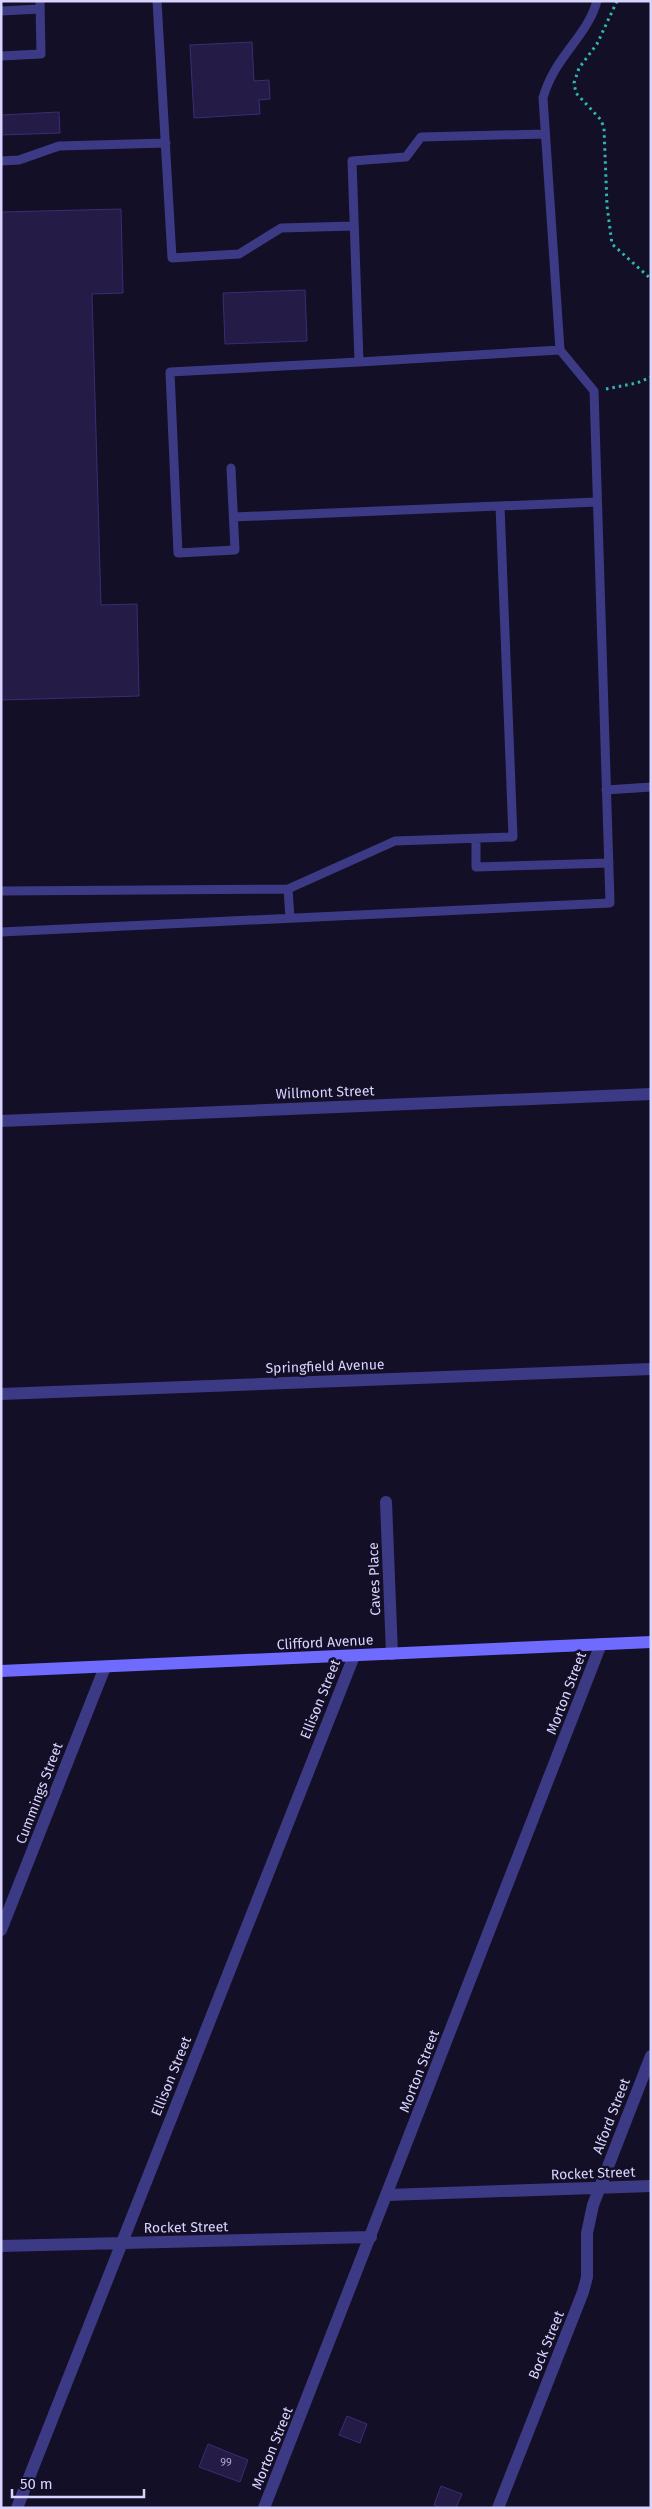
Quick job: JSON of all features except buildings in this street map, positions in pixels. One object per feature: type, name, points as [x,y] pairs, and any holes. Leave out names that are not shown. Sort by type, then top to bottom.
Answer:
[{"type":"main road","name":"Clifford Avenue","points":[[1,1671],[651,1642]]},
{"type":"street","name":"Willmont Street","points":[[1,1121],[651,1094]]},
{"type":"street","name":"Springfield Avenue","points":[[1,1394],[651,1369]]},
{"type":"street","name":"Caves Place","points":[[386,1502],[392,1654]]},
{"type":"street","name":"Morton Street","points":[[264,2508],[601,1644]]},
{"type":"street","name":"Ellison Street","points":[[17,2508],[354,1656]]},
{"type":"street","name":"Cummings Street","points":[[1,1930],[105,1667]]},
{"type":"street","name":"Alford Street","points":[[599,2188],[651,2056]]},
{"type":"street","name":"Rocket Street","points":[[387,2195],[651,2186]]},
{"type":"street","name":"Bock Street","points":[[498,2508],[583,2292],[588,2271],[589,2219],[599,2188]]},
{"type":"street","name":"Rocket Street","points":[[1,2246],[371,2237]]},
{"type":"lane","points":[[157,1],[172,258],[240,254],[281,228],[354,226]]},
{"type":"lane","points":[[1,932],[610,903],[594,391],[560,350],[543,98],[547,81],[557,63],[592,15],[597,1]]},
{"type":"lane","points":[[1,11],[40,5],[41,54],[1,56]]},
{"type":"lane","points":[[359,362],[352,161],[406,157],[421,137],[544,134]]},
{"type":"lane","points":[[1,161],[19,160],[60,146],[166,143]]},
{"type":"lane","points":[[231,468],[235,550],[178,553],[170,372],[560,350]]},
{"type":"lane","points":[[234,517],[597,502]]},
{"type":"lane","points":[[1,890],[288,888],[395,842],[513,837],[500,506]]},
{"type":"lane","points":[[606,790],[651,788]]},
{"type":"lane","points":[[476,838],[476,867],[608,863]]},
{"type":"lane","points":[[288,888],[290,918]]},
{"type":"path","points":[[617,1],[597,44],[579,68],[574,83],[576,93],[601,120],[604,128],[607,206],[612,244],[651,279]]},
{"type":"path","points":[[594,391],[637,383],[651,377]]}]
